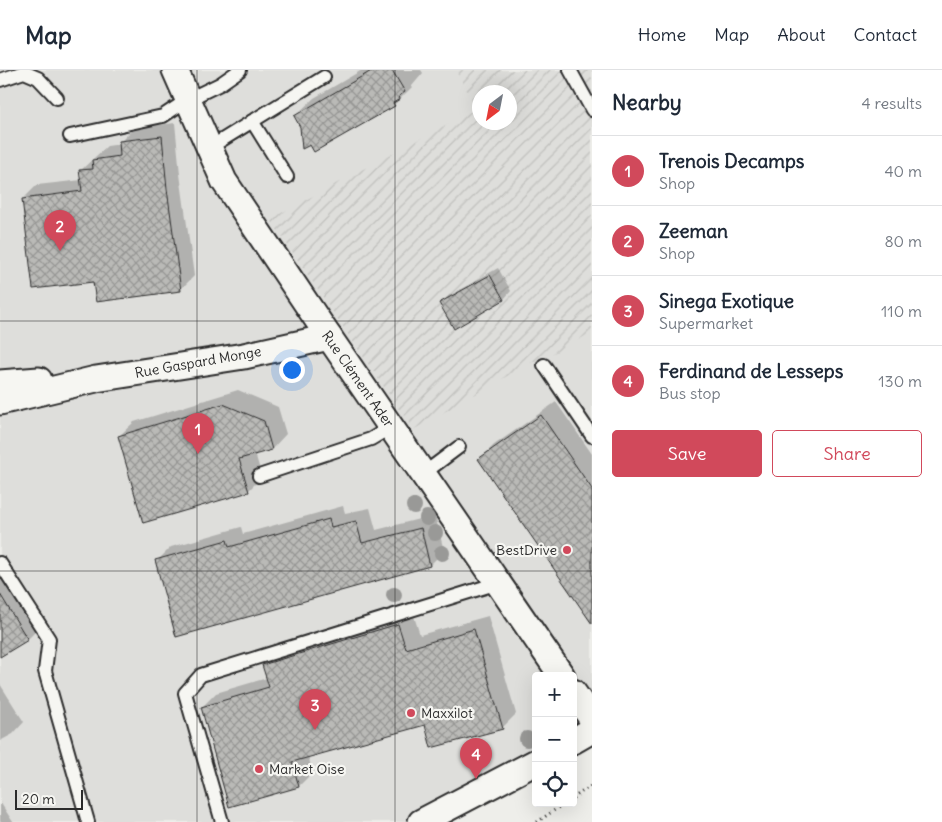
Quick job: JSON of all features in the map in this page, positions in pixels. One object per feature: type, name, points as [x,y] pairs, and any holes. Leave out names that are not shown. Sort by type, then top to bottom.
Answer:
[{"type":"street","name":"Rue Clément Ader","points":[[175,70],[224,181],[328,337],[559,672]]},
{"type":"street","name":"Rue Gaspard Monge","points":[[0,402],[96,379],[244,356],[328,337]]},
{"type":"street","name":"Rue Gaspard Monge","points":[[0,383],[96,379]]},
{"type":"street","points":[[577,698],[592,719]]},
{"type":"street","points":[[577,739],[592,730]]},
{"type":"street","points":[[422,822],[532,764]]},
{"type":"lane","points":[[70,136],[163,116],[188,100],[220,84],[240,70]]},
{"type":"lane","points":[[570,70],[592,110]]},
{"type":"lane","points":[[0,80],[24,72],[38,78],[57,98]]},
{"type":"lane","points":[[209,148],[324,77]]},
{"type":"lane","points":[[252,121],[287,177]]},
{"type":"lane","points":[[544,365],[592,436]]},
{"type":"lane","points":[[259,476],[371,439],[391,427]]},
{"type":"lane","points":[[423,474],[460,447]]},
{"type":"lane","points":[[0,563],[49,639],[45,672],[88,822]]},
{"type":"lane","points":[[222,822],[184,693],[201,675],[498,583]]},
{"type":"path","points":[[577,795],[592,785]]},
{"type":"path","points":[[537,822],[559,807]]},
{"type":"shaded area","points":[[0,70],[592,70],[592,736],[577,743],[577,672],[532,672],[532,766],[423,822],[0,822]]},
{"type":"shaded area","points":[[455,70],[592,70],[592,332],[565,348],[528,364],[413,430],[270,219],[472,111],[472,130],[517,130],[517,85],[472,85],[472,99]]},
{"type":"building","points":[[373,70],[392,70],[405,92],[399,96],[400,99],[393,103],[395,106],[314,152],[310,145],[302,149],[300,127],[294,116]]},
{"type":"building","points":[[162,136],[181,291],[96,302],[93,282],[33,289],[22,199],[82,191],[79,170],[93,169],[92,160],[120,156],[119,141]]},
{"type":"building","points":[[490,275],[504,300],[454,329],[439,303]]},
{"type":"building","points":[[223,404],[264,421],[272,450],[239,459],[249,492],[143,523],[118,436]]},
{"type":"building","name":"BestDrive","points":[[541,415],[592,489],[592,624],[478,459]]},
{"type":"building","points":[[329,519],[331,527],[356,521],[362,543],[421,528],[430,566],[176,637],[155,560],[227,540],[229,547]]},
{"type":"building","points":[[0,594],[28,640],[0,657]]},
{"type":"building","points":[[398,624],[406,649],[474,629],[503,729],[431,748],[425,725],[292,762],[299,787],[229,807],[201,707],[269,687],[262,665]]},
{"type":"place","name":"Zeeman","points":[[60,251]]},
{"type":"place","name":"Trenois Decamps","points":[[198,454]]},
{"type":"place","name":"BestDrive","points":[[567,550]]},
{"type":"place","name":"Maxxilot","points":[[411,713]]},
{"type":"place","name":"Sinega Exotique","points":[[315,730]]},
{"type":"place","name":"Market Oise","points":[[259,769]]},
{"type":"place","name":"Ferdinand de Lesseps","points":[[476,779]]}]
